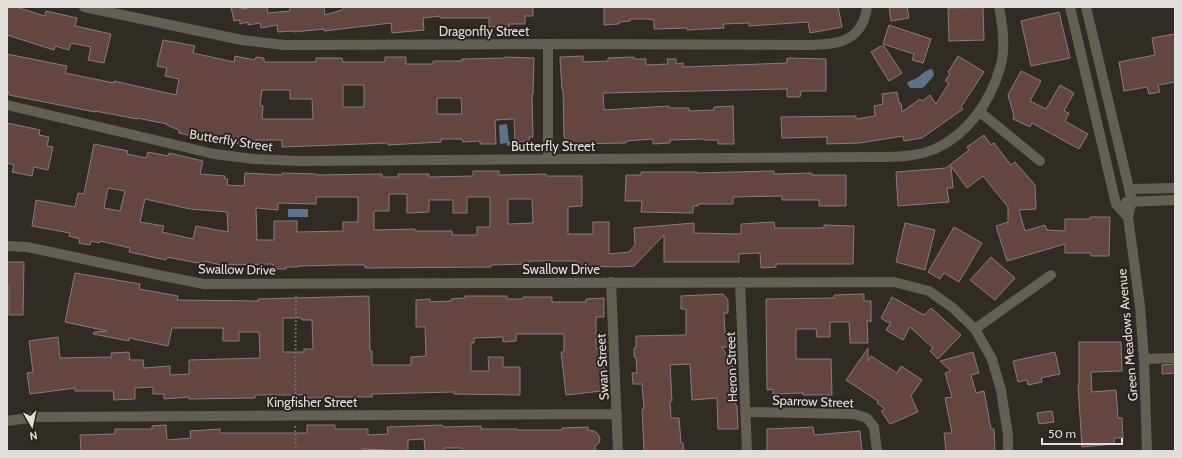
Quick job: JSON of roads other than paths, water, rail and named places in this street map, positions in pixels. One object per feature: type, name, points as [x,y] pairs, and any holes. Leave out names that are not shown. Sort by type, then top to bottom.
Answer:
[{"type":"street","name":"Dragonfly Street","points":[[84,7],[125,11],[242,40],[284,45],[834,44],[853,37],[864,22],[868,7]]},
{"type":"street","name":"Butterfly Street","points":[[7,105],[214,154],[254,159],[299,161],[909,156],[935,149],[960,134],[980,112],[991,92],[1000,67],[1003,42],[999,7]]},
{"type":"street","points":[[1070,7],[1116,204],[1128,217]]},
{"type":"street","name":"Green Meadows Avenue","points":[[1086,7],[1132,201],[1128,217],[1140,306],[1144,359],[1147,451]]},
{"type":"street","points":[[548,44],[548,159]]},
{"type":"street","points":[[1091,100],[1107,95]]},
{"type":"street","points":[[980,112],[1040,161]]},
{"type":"street","points":[[1130,189],[1175,188]]},
{"type":"street","points":[[1116,204],[1132,201],[1175,200]]},
{"type":"street","name":"Swallow Drive","points":[[7,246],[27,246],[204,284],[894,282],[929,291],[953,308],[974,329],[992,358],[1001,390],[1008,435],[1008,451]]},
{"type":"street","points":[[974,329],[1051,275]]},
{"type":"street","name":"Swan Street","points":[[611,282],[618,451]]},
{"type":"street","name":"Heron Street","points":[[740,282],[747,451]]},
{"type":"street","points":[[1144,359],[1175,358]]},
{"type":"street","name":"Sparrow Street","points":[[746,412],[854,414],[867,418],[874,427],[877,451]]},
{"type":"street","name":"Kingfisher Street","points":[[7,421],[36,417],[617,414]]},
{"type":"water","points":[[932,69],[934,74],[933,77],[924,87],[910,88],[907,83],[908,82],[917,78],[927,70]]},
{"type":"water","points":[[507,124],[509,142],[511,145],[507,146],[507,143],[500,144],[499,125]]},
{"type":"water","points":[[288,209],[308,209],[308,217],[288,217]]}]
